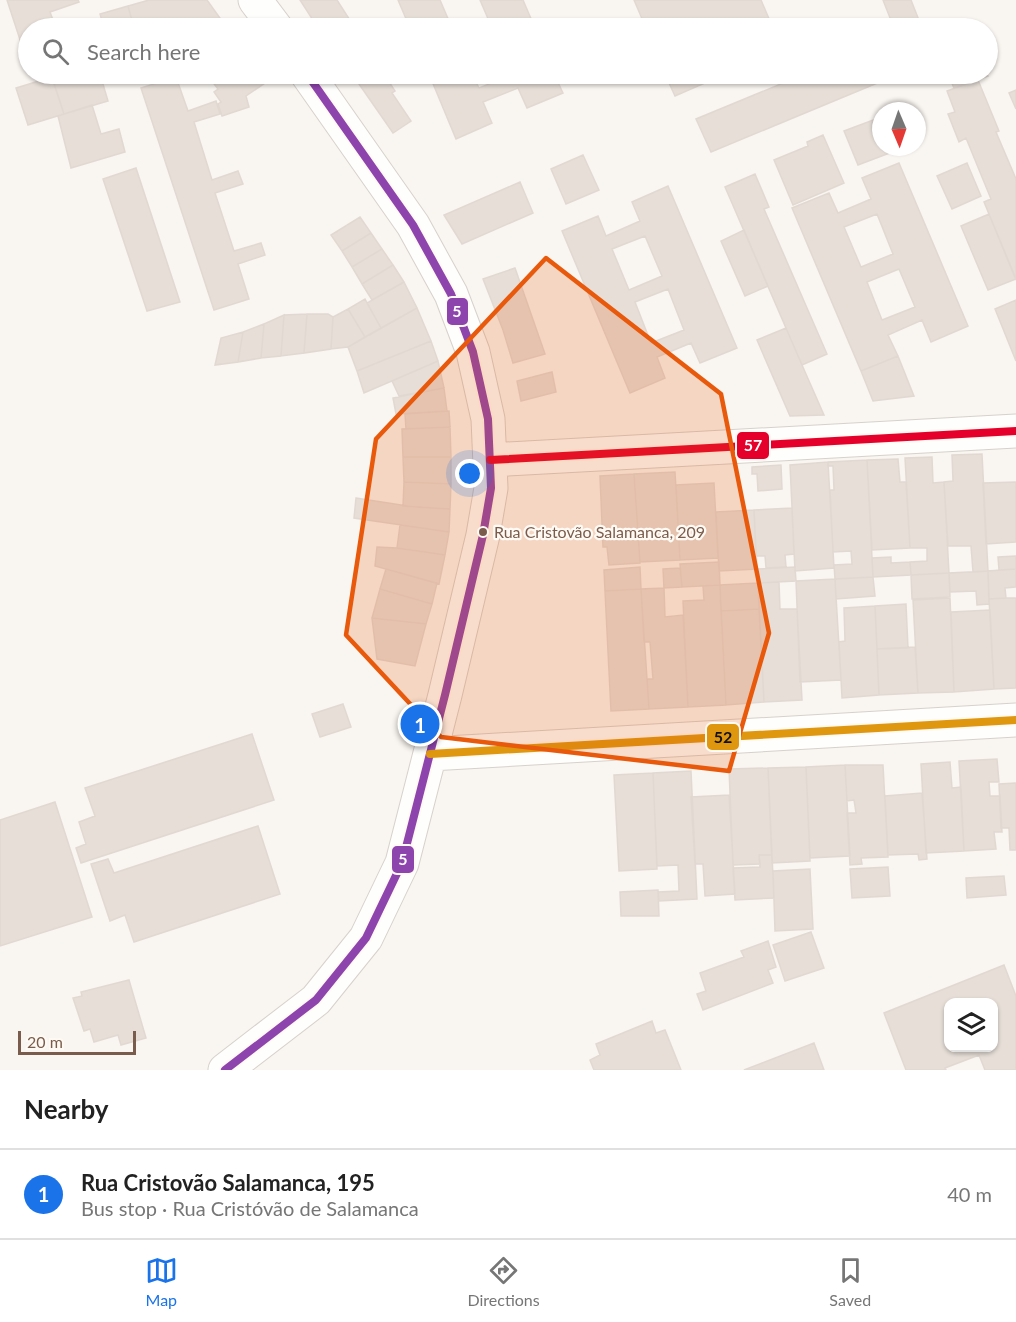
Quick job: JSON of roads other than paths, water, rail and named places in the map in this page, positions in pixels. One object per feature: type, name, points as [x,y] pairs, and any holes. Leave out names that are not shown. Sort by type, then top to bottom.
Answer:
[{"type":"street","points":[[255,0],[268,18]]},
{"type":"street","points":[[225,1070],[316,1000],[366,938],[402,863],[483,535],[491,488],[488,418],[473,352],[451,294],[413,225],[314,84]]},
{"type":"street","points":[[490,460],[1016,431]]},
{"type":"street","points":[[430,754],[1016,720]]},
{"type":"place","name":"Rua Cristovão Salamanca, 209","points":[[483,532]]},
{"type":"place","name":"Rua Cristovão Salamanca, 195","points":[[420,724]]}]
